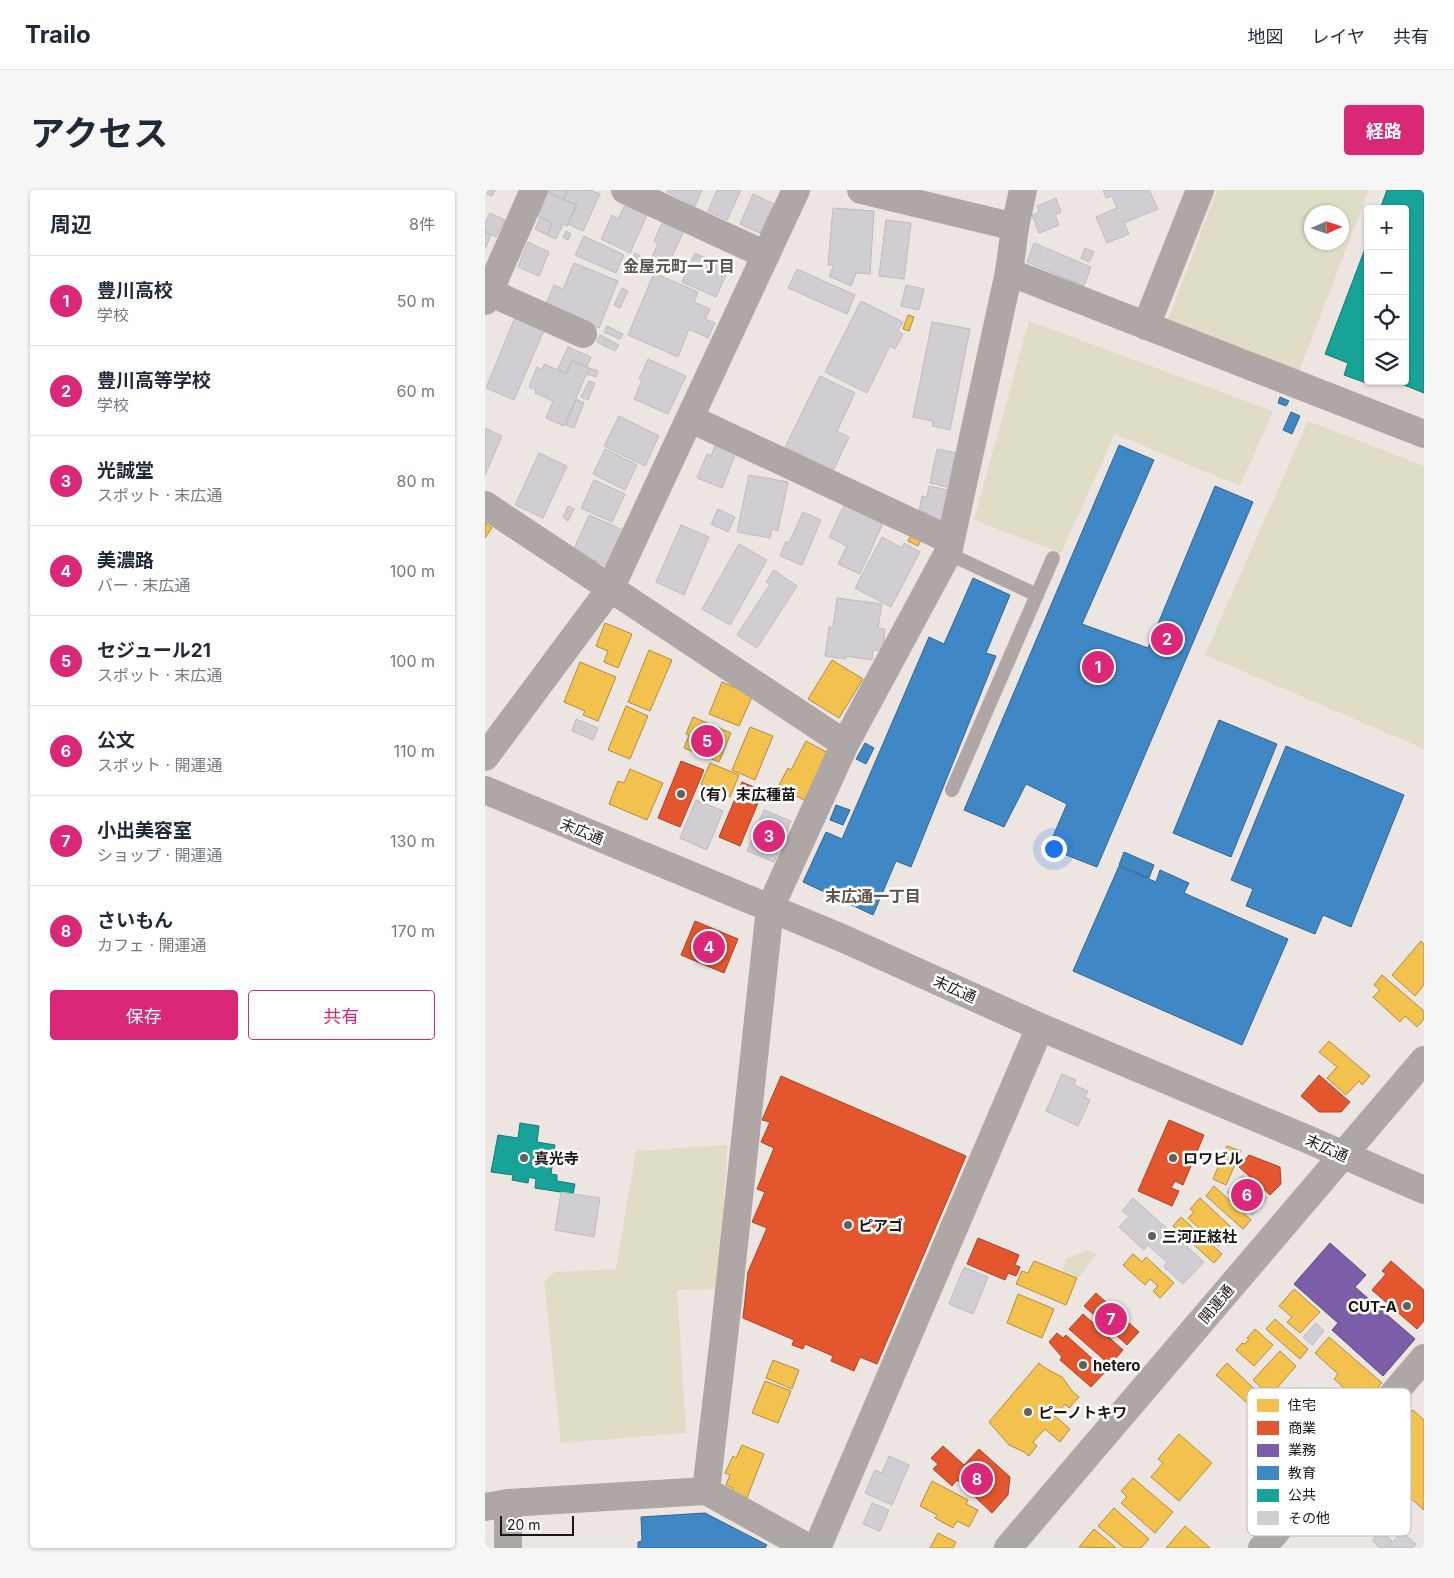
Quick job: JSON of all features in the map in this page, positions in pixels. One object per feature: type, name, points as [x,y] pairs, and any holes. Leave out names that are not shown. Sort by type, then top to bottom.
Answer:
[{"type":"street","points":[[534,190],[487,296],[583,334]]},
{"type":"street","points":[[625,190],[766,255]]},
{"type":"street","points":[[485,757],[611,589],[796,190]]},
{"type":"street","points":[[861,190],[1015,226]]},
{"type":"street","points":[[706,1491],[770,908],[845,744],[949,547],[1009,272],[1015,226],[1023,190]]},
{"type":"street","points":[[1146,326],[1201,190]]},
{"type":"street","points":[[1009,272],[1424,434]]},
{"type":"street","points":[[691,419],[949,547]]},
{"type":"street","points":[[485,505],[845,744]]},
{"type":"street","name":"末広通","points":[[485,790],[842,938],[1039,1027],[1424,1190]]},
{"type":"street","points":[[508,1548],[496,1505],[706,1491],[804,1546],[1039,1027]]},
{"type":"street","name":"開運通","points":[[1009,1548],[1424,1060]]},
{"type":"street","points":[[1398,1388],[1424,1358]]},
{"type":"street","points":[[1262,1548],[1272,1536]]},
{"type":"lane","points":[[949,547],[1037,595]]},
{"type":"lane","points":[[952,790],[1053,558]]},
{"type":"shaded area","points":[[1217,190],[1369,190],[1349,242],[1349,205],[1304,205],[1304,250],[1346,250],[1299,371],[1168,320]]},
{"type":"shaded area","points":[[1029,321],[1273,411],[1240,486],[1115,434],[1061,553],[974,520]]},
{"type":"shaded area","points":[[1308,421],[1424,466],[1424,749],[1205,655]]},
{"type":"shaded area","points":[[727,1145],[719,1289],[677,1290],[686,1433],[561,1443],[544,1281],[555,1272],[616,1269],[636,1151]]},
{"type":"shaded area","points":[[1087,1250],[1096,1255],[1079,1278],[1062,1270],[1066,1259]]},
{"type":"building: 住宅","points":[[908,315],[914,317],[909,331],[903,329]]},
{"type":"building: 住宅","points":[[485,521],[492,528],[485,538]]},
{"type":"building: 住宅","points":[[912,533],[922,538],[918,546],[908,541]]},
{"type":"building: 住宅","points":[[605,623],[632,634],[618,668],[604,662],[608,651],[596,646]]},
{"type":"building: 住宅","points":[[649,650],[672,660],[650,711],[628,702]]},
{"type":"building: 住宅","points":[[832,660],[863,679],[839,718],[808,699]]},
{"type":"building: 住宅","points":[[580,662],[616,677],[598,721],[583,715],[585,711],[564,702]]},
{"type":"building: 住宅","points":[[722,682],[753,695],[739,726],[709,714]]},
{"type":"building: 住宅","points":[[626,706],[648,716],[630,759],[608,750]]},
{"type":"building: 住宅","points":[[693,717],[731,733],[719,762],[684,748],[689,735],[686,734]]},
{"type":"building: 住宅","points":[[750,727],[773,736],[755,780],[732,770]]},
{"type":"building: 住宅","points":[[806,741],[830,754],[806,801],[781,788],[779,785],[788,768],[791,770]]},
{"type":"building: 住宅","points":[[710,763],[739,775],[730,797],[701,784]]},
{"type":"building: 住宅","points":[[630,769],[663,783],[647,820],[609,804],[618,781],[624,783]]},
{"type":"building: 住宅","points":[[1421,941],[1424,944],[1424,985],[1415,996],[1392,975]]},
{"type":"building: 住宅","points":[[1382,975],[1424,1011],[1424,1019],[1417,1027],[1405,1016],[1400,1022],[1373,997],[1380,990],[1374,985]]},
{"type":"building: 住宅","points":[[1329,1041],[1370,1076],[1362,1085],[1359,1081],[1346,1095],[1327,1078],[1337,1067],[1319,1052]]},
{"type":"building: 住宅","points":[[1227,1146],[1241,1151],[1226,1185],[1213,1179]]},
{"type":"building: 住宅","points":[[1214,1186],[1251,1220],[1243,1229],[1206,1196]]},
{"type":"building: 住宅","points":[[1200,1198],[1238,1236],[1229,1246],[1223,1241],[1219,1246],[1188,1218],[1194,1212],[1190,1209]]},
{"type":"building: 住宅","points":[[1181,1217],[1222,1254],[1214,1263],[1173,1226]]},
{"type":"building: 住宅","points":[[1133,1254],[1142,1262],[1146,1257],[1174,1283],[1160,1298],[1153,1291],[1158,1286],[1150,1279],[1145,1285],[1123,1265]]},
{"type":"building: 住宅","points":[[1034,1261],[1077,1278],[1066,1305],[1016,1284],[1022,1271],[1028,1273]]},
{"type":"building: 住宅","points":[[1294,1289],[1320,1312],[1300,1333],[1287,1322],[1292,1317],[1279,1306]]},
{"type":"building: 住宅","points":[[1018,1294],[1054,1309],[1042,1338],[1007,1323]]},
{"type":"building: 住宅","points":[[1275,1319],[1308,1349],[1300,1359],[1266,1329]]},
{"type":"building: 住宅","points":[[1255,1329],[1273,1345],[1254,1366],[1236,1350],[1242,1343],[1245,1344],[1249,1339],[1247,1338]]},
{"type":"building: 住宅","points":[[1329,1337],[1382,1383],[1378,1388],[1344,1388],[1334,1379],[1338,1374],[1315,1353]]},
{"type":"building: 住宅","points":[[1280,1351],[1296,1366],[1277,1388],[1262,1388],[1253,1380]]},
{"type":"building: 住宅","points":[[773,1360],[799,1370],[792,1389],[766,1378]]},
{"type":"building: 住宅","name":"ピーノトキワ","points":[[1039,1363],[1062,1377],[1079,1397],[1069,1408],[1065,1404],[1055,1416],[1070,1429],[1060,1442],[1045,1429],[1033,1442],[1037,1446],[1029,1456],[1009,1445],[989,1422]]},
{"type":"building: 住宅","points":[[1227,1363],[1253,1388],[1247,1388],[1247,1403],[1216,1375]]},
{"type":"building: 住宅","points":[[765,1381],[791,1391],[778,1423],[752,1413]]},
{"type":"building: 住宅","points":[[1413,1410],[1424,1420],[1424,1510],[1411,1498],[1411,1412]]},
{"type":"building: 住宅","points":[[1179,1434],[1212,1463],[1179,1501],[1151,1477],[1163,1463],[1158,1459]]},
{"type":"building: 住宅","points":[[742,1445],[764,1454],[747,1498],[731,1492],[733,1488],[726,1485],[730,1475],[725,1473],[733,1456],[736,1458]]},
{"type":"building: 住宅","points":[[1133,1478],[1173,1512],[1155,1533],[1121,1503],[1127,1497],[1121,1491]]},
{"type":"building: 住宅","points":[[932,1481],[968,1500],[966,1504],[978,1510],[969,1527],[957,1521],[953,1528],[935,1518],[937,1515],[920,1506]]},
{"type":"building: 住宅","points":[[1114,1508],[1149,1539],[1141,1548],[1124,1548],[1098,1526]]},
{"type":"building: 住宅","points":[[1185,1526],[1210,1548],[1166,1548]]},
{"type":"building: 住宅","points":[[1094,1529],[1116,1548],[1079,1547]]},
{"type":"building: 住宅","points":[[938,1533],[956,1542],[953,1548],[930,1548]]},
{"type":"building: 商業","name":"（有）末広種苗","points":[[681,761],[704,770],[680,827],[658,818]]},
{"type":"building: 商業","points":[[742,782],[763,791],[740,846],[719,837]]},
{"type":"building: 商業","points":[[695,921],[738,939],[724,973],[681,955]]},
{"type":"building: 商業","points":[[1319,1075],[1350,1102],[1341,1112],[1319,1112],[1301,1096]]},
{"type":"building: 商業","name":"ピアゴ","points":[[781,1076],[966,1156],[877,1364],[860,1357],[854,1371],[831,1361],[833,1356],[805,1344],[803,1349],[792,1345],[794,1340],[743,1318],[748,1272],[767,1228],[752,1222],[765,1192],[757,1189],[774,1148],[761,1142],[770,1122],[762,1120]]},
{"type":"building: 商業","name":"ロワビル","points":[[1169,1120],[1204,1135],[1183,1185],[1175,1181],[1171,1188],[1179,1191],[1172,1206],[1138,1191]]},
{"type":"building: 商業","points":[[1249,1155],[1280,1167],[1281,1184],[1270,1195],[1239,1167]]},
{"type":"building: 商業","points":[[978,1238],[1019,1255],[1015,1265],[1020,1267],[1016,1276],[1008,1273],[1005,1280],[967,1264]]},
{"type":"building: 商業","name":"CUT-A","points":[[1391,1261],[1424,1290],[1424,1321],[1417,1329],[1372,1290],[1386,1274],[1382,1271]]},
{"type":"building: 商業","points":[[1096,1293],[1139,1332],[1127,1345],[1084,1306]]},
{"type":"building: 商業","points":[[1083,1314],[1123,1350],[1110,1365],[1069,1329]]},
{"type":"building: 商業","name":"hetero","points":[[1057,1333],[1063,1338],[1066,1335],[1106,1371],[1091,1387],[1060,1360],[1062,1357],[1049,1342]]},
{"type":"building: 商業","points":[[943,1446],[964,1465],[979,1449],[1010,1477],[1008,1495],[992,1513],[957,1480],[952,1486],[933,1469],[938,1464],[931,1458]]},
{"type":"building: 業務","points":[[1330,1243],[1366,1275],[1355,1287],[1415,1339],[1383,1376],[1332,1330],[1338,1323],[1294,1284]]},
{"type":"building: 教育","points":[[1280,397],[1289,401],[1286,406],[1278,403]]},
{"type":"building: 教育","points":[[1291,412],[1300,416],[1292,434],[1283,430]]},
{"type":"building: 教育","points":[[1119,445],[1154,460],[1082,624],[1148,648],[1215,486],[1253,502],[1097,867],[1048,848],[1067,804],[1026,784],[1004,827],[964,810]]},
{"type":"building: 教育","points":[[973,578],[1010,595],[986,653],[996,656],[911,867],[896,861],[873,915],[803,882],[826,832],[842,839],[929,637],[944,644]]},
{"type":"building: 教育","points":[[1219,720],[1277,744],[1231,857],[1173,833]]},
{"type":"building: 教育","points":[[865,743],[874,748],[866,764],[856,759]]},
{"type":"building: 教育","points":[[1286,746],[1404,795],[1351,927],[1323,915],[1315,934],[1246,906],[1253,889],[1231,880]]},
{"type":"building: 教育","points":[[836,805],[850,810],[843,825],[830,820]]},
{"type":"building: 教育","points":[[1124,852],[1154,865],[1149,878],[1119,865]]},
{"type":"building: 教育","points":[[1119,866],[1156,882],[1160,870],[1189,883],[1184,893],[1288,939],[1242,1045],[1073,971]]},
{"type":"building: 教育","points":[[705,1513],[767,1545],[765,1548],[638,1548],[638,1542],[642,1541],[641,1517]]},
{"type":"building: 公共","points":[[1387,190],[1424,190],[1424,393],[1404,385],[1409,385],[1409,205],[1381,205]]},
{"type":"building: 公共","points":[[1364,252],[1364,382],[1344,375],[1348,363],[1325,354]]},
{"type":"building: 公共","name":"真光寺","points":[[520,1123],[539,1126],[537,1142],[555,1145],[551,1174],[557,1175],[557,1181],[575,1184],[573,1194],[535,1188],[536,1179],[529,1177],[528,1183],[512,1180],[513,1175],[491,1172],[498,1135],[518,1138]]},
{"type":"building: その他","points":[[488,190],[495,190],[492,196],[487,194]]},
{"type":"building: その他","points":[[548,190],[567,190],[563,199]]},
{"type":"building: その他","points":[[568,190],[590,190],[600,194],[583,231],[568,224],[577,205],[564,199]]},
{"type":"building: その他","points":[[669,190],[702,190],[695,206],[667,192]]},
{"type":"building: その他","points":[[717,190],[741,190],[727,220],[708,211]]},
{"type":"building: その他","points":[[1103,190],[1149,190],[1158,209],[1124,223],[1129,234],[1107,243],[1096,217],[1117,208],[1112,196],[1106,198]]},
{"type":"building: その他","points":[[547,192],[576,205],[567,226],[563,224],[556,239],[547,235],[552,223],[537,215]]},
{"type":"building: その他","points":[[753,194],[774,204],[760,233],[740,224]]},
{"type":"building: その他","points":[[1056,198],[1061,212],[1055,215],[1059,225],[1039,233],[1032,215],[1039,212],[1037,206]]},
{"type":"building: その他","points":[[625,205],[647,215],[630,253],[601,239],[612,215],[618,219]]},
{"type":"building: その他","points":[[833,208],[874,211],[870,274],[856,273],[851,286],[829,276],[834,265],[828,265]]},
{"type":"building: その他","points":[[490,213],[505,220],[496,237],[485,231],[485,223]]},
{"type":"building: その他","points":[[540,217],[552,223],[547,235],[535,229]]},
{"type":"building: その他","points":[[886,220],[911,223],[904,279],[879,276]]},
{"type":"building: その他","points":[[663,221],[684,231],[666,269],[650,261],[658,244],[654,241]]},
{"type":"building: その他","points":[[566,231],[571,234],[568,240],[563,238]]},
{"type":"building: その他","points":[[485,232],[491,235],[485,249]]},
{"type":"building: その他","points":[[584,236],[624,255],[616,273],[575,255]]},
{"type":"building: その他","points":[[528,242],[549,252],[539,276],[518,267]]},
{"type":"building: その他","points":[[1034,243],[1091,267],[1084,286],[1027,262]]},
{"type":"building: その他","points":[[1085,248],[1094,252],[1089,262],[1081,258]]},
{"type":"building: その他","points":[[635,253],[642,257],[639,262],[632,258]]},
{"type":"building: その他","points":[[695,253],[729,268],[716,297],[682,282]]},
{"type":"building: その他","points":[[574,263],[618,281],[599,328],[545,306],[554,285],[563,289]]},
{"type":"building: その他","points":[[634,265],[640,267],[637,274],[631,271]]},
{"type":"building: その他","points":[[797,269],[855,295],[847,314],[788,288]]},
{"type":"building: その他","points":[[654,273],[698,292],[694,302],[710,309],[705,319],[715,323],[708,338],[689,329],[678,357],[628,335]]},
{"type":"building: その他","points":[[906,285],[924,289],[919,310],[901,306]]},
{"type":"building: その他","points":[[622,288],[628,291],[620,308],[614,305]]},
{"type":"building: その他","points":[[861,301],[903,322],[898,331],[903,334],[895,349],[890,346],[867,393],[825,372]]},
{"type":"building: その他","points":[[516,315],[545,328],[514,400],[486,388]]},
{"type":"building: その他","points":[[932,322],[970,329],[950,430],[932,426],[933,421],[913,417]]},
{"type":"building: その他","points":[[607,326],[623,334],[620,339],[604,332]]},
{"type":"building: その他","points":[[600,335],[619,345],[615,351],[597,342]]},
{"type":"building: その他","points":[[568,347],[591,357],[587,366],[572,360],[566,373],[558,369]]},
{"type":"building: その他","points":[[648,359],[686,376],[668,414],[634,399],[642,380],[639,379]]},
{"type":"building: その他","points":[[572,361],[589,368],[564,426],[546,418],[553,401],[535,393],[536,390],[529,387],[537,367],[542,370],[544,364],[567,374]]},
{"type":"building: その他","points":[[589,368],[598,371],[596,377],[587,374]]},
{"type":"building: その他","points":[[820,376],[855,393],[837,431],[849,437],[833,471],[785,447]]},
{"type":"building: その他","points":[[589,381],[595,383],[588,400],[581,397]]},
{"type":"building: その他","points":[[576,399],[584,403],[574,428],[566,425]]},
{"type":"building: その他","points":[[619,416],[659,436],[645,466],[604,446]]},
{"type":"building: その他","points":[[485,428],[502,436],[485,475]]},
{"type":"building: その他","points":[[717,440],[738,448],[722,488],[697,478],[707,454],[711,456]]},
{"type":"building: その他","points":[[605,449],[637,465],[625,490],[593,474]]},
{"type":"building: その他","points":[[937,449],[963,454],[952,488],[930,483]]},
{"type":"building: その他","points":[[539,453],[567,466],[543,518],[515,505]]},
{"type":"building: その他","points":[[749,475],[788,482],[778,531],[772,529],[770,538],[737,532]]},
{"type":"building: その他","points":[[594,480],[625,494],[612,522],[581,508]]},
{"type":"building: その他","points":[[929,486],[951,491],[944,522],[926,518],[928,513],[919,511],[922,496],[927,497]]},
{"type":"building: その他","points":[[845,503],[884,521],[860,574],[838,564],[847,546],[829,537]]},
{"type":"building: その他","points":[[568,506],[574,509],[568,521],[563,517]]},
{"type":"building: その他","points":[[718,509],[735,517],[728,532],[711,524]]},
{"type":"building: その他","points":[[803,512],[821,520],[802,565],[780,556],[786,541],[789,543]]},
{"type":"building: その他","points":[[589,515],[623,530],[607,566],[573,551]]},
{"type":"building: その他","points":[[681,525],[709,537],[684,595],[656,582]]},
{"type":"building: その他","points":[[882,537],[902,548],[904,543],[920,552],[891,607],[855,588]]},
{"type":"building: その他","points":[[739,544],[767,560],[730,625],[702,609]]},
{"type":"building: その他","points":[[774,570],[797,586],[757,648],[737,635],[770,584],[766,582]]},
{"type":"building: その他","points":[[837,598],[882,604],[878,628],[885,629],[883,651],[873,650],[872,660],[846,656],[846,659],[825,656],[829,627],[833,627]]},
{"type":"building: その他","points":[[576,719],[598,728],[593,740],[572,731]]},
{"type":"building: その他","points":[[696,800],[723,811],[707,850],[680,838]]},
{"type":"building: その他","points":[[764,810],[791,821],[774,862],[747,851]]},
{"type":"building: その他","points":[[1062,1074],[1076,1080],[1074,1085],[1088,1091],[1085,1097],[1090,1100],[1078,1126],[1046,1111]]},
{"type":"building: その他","points":[[1243,1175],[1267,1198],[1252,1215],[1227,1192]]},
{"type":"building: その他","points":[[561,1192],[600,1198],[594,1237],[555,1230]]},
{"type":"building: その他","name":"三河正絃社","points":[[1133,1198],[1204,1262],[1183,1284],[1164,1267],[1167,1262],[1148,1245],[1144,1250],[1119,1227],[1129,1216],[1122,1211]]},
{"type":"building: その他","points":[[964,1267],[988,1277],[973,1314],[949,1304]]},
{"type":"building: その他","points":[[1316,1323],[1324,1331],[1312,1345],[1303,1337]]},
{"type":"building: その他","points":[[889,1456],[909,1465],[892,1505],[865,1493],[875,1470],[882,1473]]},
{"type":"building: その他","points":[[872,1503],[889,1510],[880,1531],[863,1524]]},
{"type":"building: その他","points":[[1376,1536],[1386,1536],[1392,1541],[1385,1548],[1380,1548],[1372,1540]]},
{"type":"building: その他","points":[[1398,1536],[1407,1536],[1416,1544],[1412,1548],[1387,1548]]},
{"type":"place","name":"豊川高等学校","points":[[1167,639]]},
{"type":"place","name":"豊川高校","points":[[1098,667]]},
{"type":"place","name":"セジュール21","points":[[707,741]]},
{"type":"place","name":"（有）末広種苗","points":[[681,794]]},
{"type":"place","name":"光誠堂","points":[[769,836]]},
{"type":"place","name":"美濃路","points":[[709,947]]},
{"type":"place","name":"真光寺","points":[[524,1158]]},
{"type":"place","name":"ロワビル","points":[[1173,1158]]},
{"type":"place","name":"公文","points":[[1247,1195]]},
{"type":"place","name":"ピアゴ","points":[[848,1225]]},
{"type":"place","name":"三河正絃社","points":[[1152,1236]]},
{"type":"place","name":"CUT-A","points":[[1407,1306]]},
{"type":"place","name":"小出美容室","points":[[1111,1319]]},
{"type":"place","name":"hetero","points":[[1083,1365]]},
{"type":"place","name":"ピーノトキワ","points":[[1028,1412]]},
{"type":"place","name":"さいもん","points":[[977,1479]]},
{"type":"district","name":"金屋元町一丁目","points":[[679,266]]},
{"type":"district","name":"末広通一丁目","points":[[873,896]]}]
